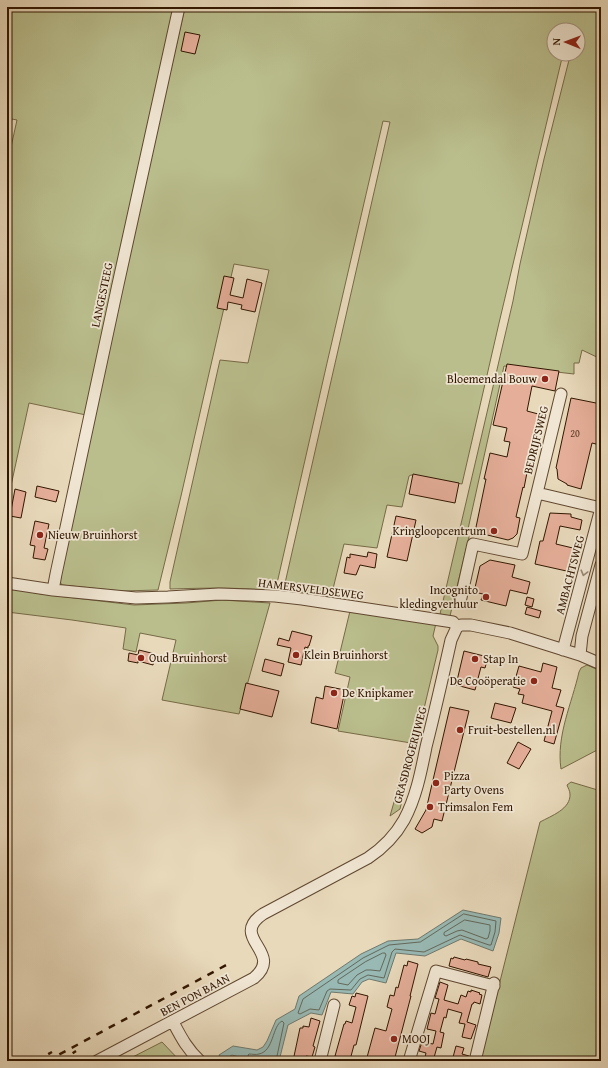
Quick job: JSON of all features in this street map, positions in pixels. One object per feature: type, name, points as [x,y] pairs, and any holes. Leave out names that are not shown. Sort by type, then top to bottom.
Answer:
[{"type":"street","name":"LANGESTEEG","points":[[53,590],[179,7]]},
{"type":"street","name":"BEDRIJFSWEG","points":[[460,602],[473,544],[522,554],[561,394]]},
{"type":"street","name":"BEDRIJFSWEG","points":[[537,492],[601,508]]},
{"type":"street","name":"AMBACHTSWEG","points":[[563,650],[601,508]]},
{"type":"street","points":[[580,655],[582,636],[601,565]]},
{"type":"street","name":"HAMERSVELDSEWEG","points":[[7,583],[53,590],[136,598],[219,594],[275,596],[309,600],[453,622],[456,627],[466,624],[510,633],[580,655],[601,664]]},
{"type":"street","name":"GRASDROGERIJWEG","points":[[251,927],[256,919],[263,914],[368,858],[380,850],[404,820],[414,796],[422,768],[451,640],[456,627]]},
{"type":"street","name":"BEN PON BAAN","points":[[97,1061],[173,1022],[258,975],[264,964],[263,958],[252,936],[251,927]]},
{"type":"street","points":[[409,1061],[436,971],[494,985],[475,1061]]},
{"type":"street","points":[[320,1061],[334,1004]]},
{"type":"street","points":[[173,1022],[186,1046],[200,1061]]},
{"type":"green space","points":[[7,7],[176,7],[86,415],[29,403],[7,504],[7,165],[17,120],[12,119],[7,142]]},
{"type":"green space","points":[[185,7],[601,7],[601,359],[582,350],[579,363],[574,363],[574,374],[504,366],[468,529],[469,537],[450,616],[440,614],[513,301],[544,159],[568,62],[586,62],[586,22],[546,22],[546,62],[561,62],[462,484],[411,475],[409,476],[402,507],[387,505],[377,548],[344,544],[331,597],[283,592],[390,122],[383,121],[274,591],[235,588],[170,589],[170,582],[220,360],[248,363],[269,270],[234,264],[158,590],[121,591],[62,585],[59,580]]},
{"type":"green space","points":[[7,588],[41,594],[134,605],[222,600],[270,603],[239,714],[162,700],[176,640],[140,633],[136,652],[123,649],[126,628],[7,612]]},
{"type":"green space","points":[[350,611],[436,623],[433,636],[438,646],[438,650],[400,809],[390,816],[411,743],[338,731],[350,677],[335,673]]},
{"type":"green space","points":[[587,665],[601,671],[601,748],[561,769],[561,744],[566,720],[579,672],[581,668]]},
{"type":"green space","points":[[571,782],[601,791],[601,1061],[478,1061],[483,1049],[540,822],[564,808],[570,794],[567,785]]},
{"type":"green space","points":[[162,1042],[180,1061],[125,1061]]},
{"type":"water","points":[[463,910],[501,918],[499,933],[493,951],[461,939],[425,956],[396,953],[386,983],[369,979],[362,982],[353,994],[331,992],[322,1015],[311,1013],[288,1025],[279,1061],[253,1061],[232,1055],[222,1061],[219,1055],[233,1046],[257,1050],[263,1047],[276,1020],[295,1009],[299,996],[361,954],[388,941],[418,939]]},
{"type":"building","points":[[185,32],[200,35],[195,54],[181,51]]},
{"type":"building","points":[[224,276],[234,278],[230,295],[243,298],[247,279],[262,283],[255,312],[241,309],[242,305],[228,302],[227,310],[217,308]]},
{"type":"building","points":[[507,364],[559,371],[555,391],[532,386],[527,411],[542,415],[537,437],[539,437],[535,453],[531,452],[524,488],[523,487],[516,517],[520,518],[517,534],[508,540],[475,532],[490,453],[507,457],[510,442],[504,441],[507,428],[493,425]]},
{"type":"building","points":[[571,398],[601,404],[600,445],[592,443],[581,489],[567,485],[558,479],[556,468]]},
{"type":"building","points":[[413,474],[459,483],[455,503],[409,494]]},
{"type":"building","points":[[37,486],[59,491],[56,502],[35,497]]},
{"type":"building","points":[[15,489],[26,492],[21,518],[10,516]]},
{"type":"building","points":[[550,513],[571,514],[571,517],[582,520],[580,530],[560,526],[556,544],[577,549],[574,561],[571,560],[571,572],[535,564],[540,541],[543,541]]},
{"type":"building","points":[[396,516],[416,520],[407,561],[387,557]]},
{"type":"building","name":"Nieuw Bruinhorst","points":[[35,521],[49,524],[44,548],[48,549],[45,560],[33,558],[35,546],[30,545]]},
{"type":"building","points":[[368,552],[377,554],[375,568],[360,565],[356,575],[344,573],[347,557],[350,558],[350,554],[367,557]]},
{"type":"building","points":[[490,560],[515,565],[512,577],[530,582],[527,594],[510,590],[506,606],[481,600],[483,594],[474,592],[480,566]]},
{"type":"building","points":[[527,597],[534,599],[532,607],[525,605]]},
{"type":"building","points":[[527,607],[541,611],[539,618],[525,614]]},
{"type":"building","name":"Klein Bruinhorst","points":[[292,631],[312,636],[308,648],[305,647],[301,665],[288,662],[291,648],[277,645],[279,638],[289,641]]},
{"type":"building","name":"Oud Bruinhorst","points":[[139,650],[155,654],[153,665],[138,661],[138,663],[128,661],[129,653],[138,655]]},
{"type":"building","points":[[464,651],[488,657],[485,668],[481,667],[475,690],[456,685]]},
{"type":"building","points":[[265,659],[284,664],[281,676],[262,671]]},
{"type":"building","name":"De Cooöperatie","points":[[543,663],[557,667],[552,688],[561,690],[556,706],[564,708],[554,744],[544,741],[552,711],[522,703],[524,695],[518,694],[520,689],[513,687],[519,666],[541,672]]},
{"type":"building","points":[[246,683],[279,691],[272,717],[240,709]]},
{"type":"building","points":[[325,686],[345,690],[337,729],[311,723],[316,697],[323,699]]},
{"type":"building","points":[[495,703],[516,708],[511,723],[491,718]]},
{"type":"building","points":[[450,707],[469,711],[442,821],[434,819],[432,827],[422,833],[415,829],[426,810]]},
{"type":"building","points":[[518,742],[531,749],[519,769],[507,763]]},
{"type":"building","points":[[454,957],[478,962],[478,964],[491,967],[488,977],[449,966],[451,958],[453,959]]},
{"type":"building","points":[[408,961],[418,964],[394,1061],[366,1061],[375,1028],[386,1031],[392,1009],[387,1007],[390,995],[394,996],[396,987],[398,988],[404,965],[407,966]]},
{"type":"building","points":[[440,982],[448,985],[444,1000],[458,1004],[461,995],[466,997],[468,991],[471,992],[471,990],[482,995],[480,1004],[474,1002],[472,1004],[467,1022],[476,1025],[471,1039],[462,1037],[465,1024],[459,1023],[462,1013],[448,1009],[440,1032],[444,1033],[441,1048],[437,1047],[433,1061],[424,1061],[426,1053],[419,1051],[422,1042],[433,1044],[436,1031],[427,1029],[431,1013],[435,1014],[439,999],[435,998]]},
{"type":"building","points":[[356,993],[368,996],[356,1045],[354,1045],[350,1060],[335,1056],[344,1024],[346,1021],[352,1023],[356,1007],[349,1005],[352,996],[355,997]]},
{"type":"building","points":[[311,1018],[320,1021],[313,1046],[315,1047],[312,1057],[306,1056],[305,1060],[303,1059],[303,1061],[293,1061],[300,1028],[303,1028],[303,1026],[309,1027]]},
{"type":"building","points":[[456,1046],[464,1048],[462,1054],[469,1056],[468,1061],[452,1061]]},
{"type":"railway","points":[[47,1061],[232,962]]},
{"type":"railway","points":[[61,1061],[76,1051]]},
{"type":"railway","points":[[36,1061],[52,1052]]},
{"type":"place","name":"Bloemendal Bouw","points":[[545,379]]},
{"type":"place","name":"Kringloopcentrum","points":[[494,531]]},
{"type":"place","name":"Nieuw Bruinhorst","points":[[40,535]]},
{"type":"place","name":"Incognito kledingverhuur","points":[[486,597]]},
{"type":"place","name":"Klein Bruinhorst","points":[[296,655]]},
{"type":"place","name":"Oud Bruinhorst","points":[[141,658]]},
{"type":"place","name":"Stap In","points":[[475,659]]},
{"type":"place","name":"De Cooöperatie","points":[[534,681]]},
{"type":"place","name":"De Knipkamer","points":[[334,693]]},
{"type":"place","name":"Fruit-bestellen.nl","points":[[460,730]]},
{"type":"place","name":"Pizza Party Ovens","points":[[436,783]]},
{"type":"place","name":"Trimsalon Fem","points":[[430,807]]},
{"type":"place","name":"MOOJ","points":[[394,1039]]}]
